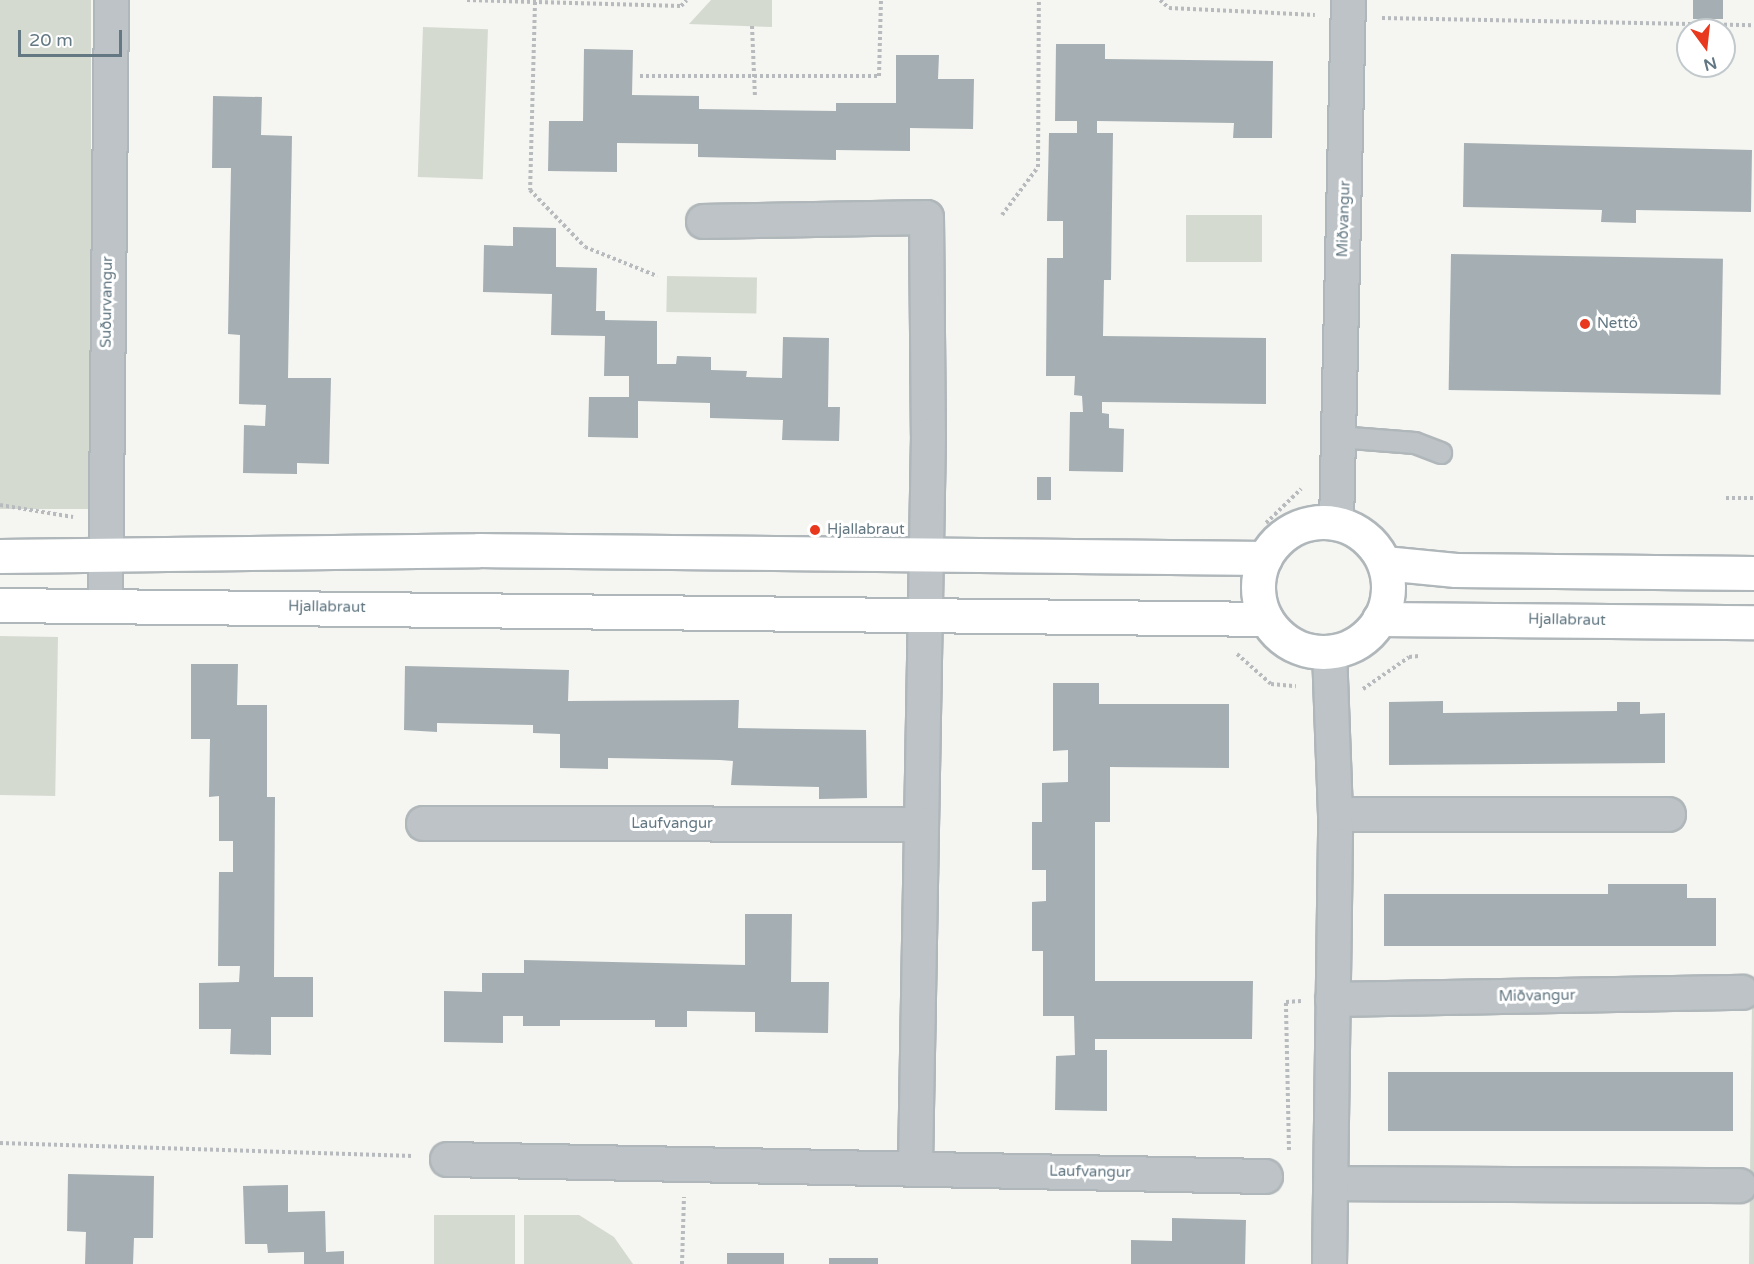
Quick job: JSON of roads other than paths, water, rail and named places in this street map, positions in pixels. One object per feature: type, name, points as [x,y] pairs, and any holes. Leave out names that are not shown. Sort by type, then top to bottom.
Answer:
[{"type":"main road","points":[[1308,523],[1336,523],[1365,537],[1384,563],[1387,601],[1379,619],[1366,635],[1349,646],[1329,652],[1300,648],[1275,631],[1266,619],[1258,589],[1265,558],[1282,536],[1308,523]]},
{"type":"main road","points":[[0,556],[105,538],[491,550],[1265,558]]},
{"type":"main road","points":[[1384,563],[1456,570],[1754,573]]},
{"type":"main road","name":"Hjallabraut","points":[[0,604],[1266,619]]},
{"type":"main road","name":"Hjallabraut","points":[[1379,619],[1754,622]]},
{"type":"street","name":"Suðurvangur","points":[[105,605],[111,0]]},
{"type":"street","name":"Miðvangur","points":[[1336,523],[1349,9]]},
{"type":"street","points":[[703,221],[926,217],[926,555],[923,615],[915,1167]]},
{"type":"street","points":[[1329,652],[1335,814],[1329,1264]]},
{"type":"street","points":[[1335,814],[1668,814]]},
{"type":"street","name":"Laufvangur","points":[[423,823],[920,825]]},
{"type":"street","name":"Miðvangur","points":[[1332,999],[1742,992]]},
{"type":"street","name":"Laufvangur","points":[[434,1160],[915,1167],[1277,1165]]},
{"type":"street","points":[[1331,1183],[1739,1185]]},
{"type":"lane","points":[[1338,437],[1415,443],[1441,453]]},
{"type":"place","name":"Nettó","points":[[1585,324]]},
{"type":"place","name":"Hjallabraut","points":[[815,530]]}]
